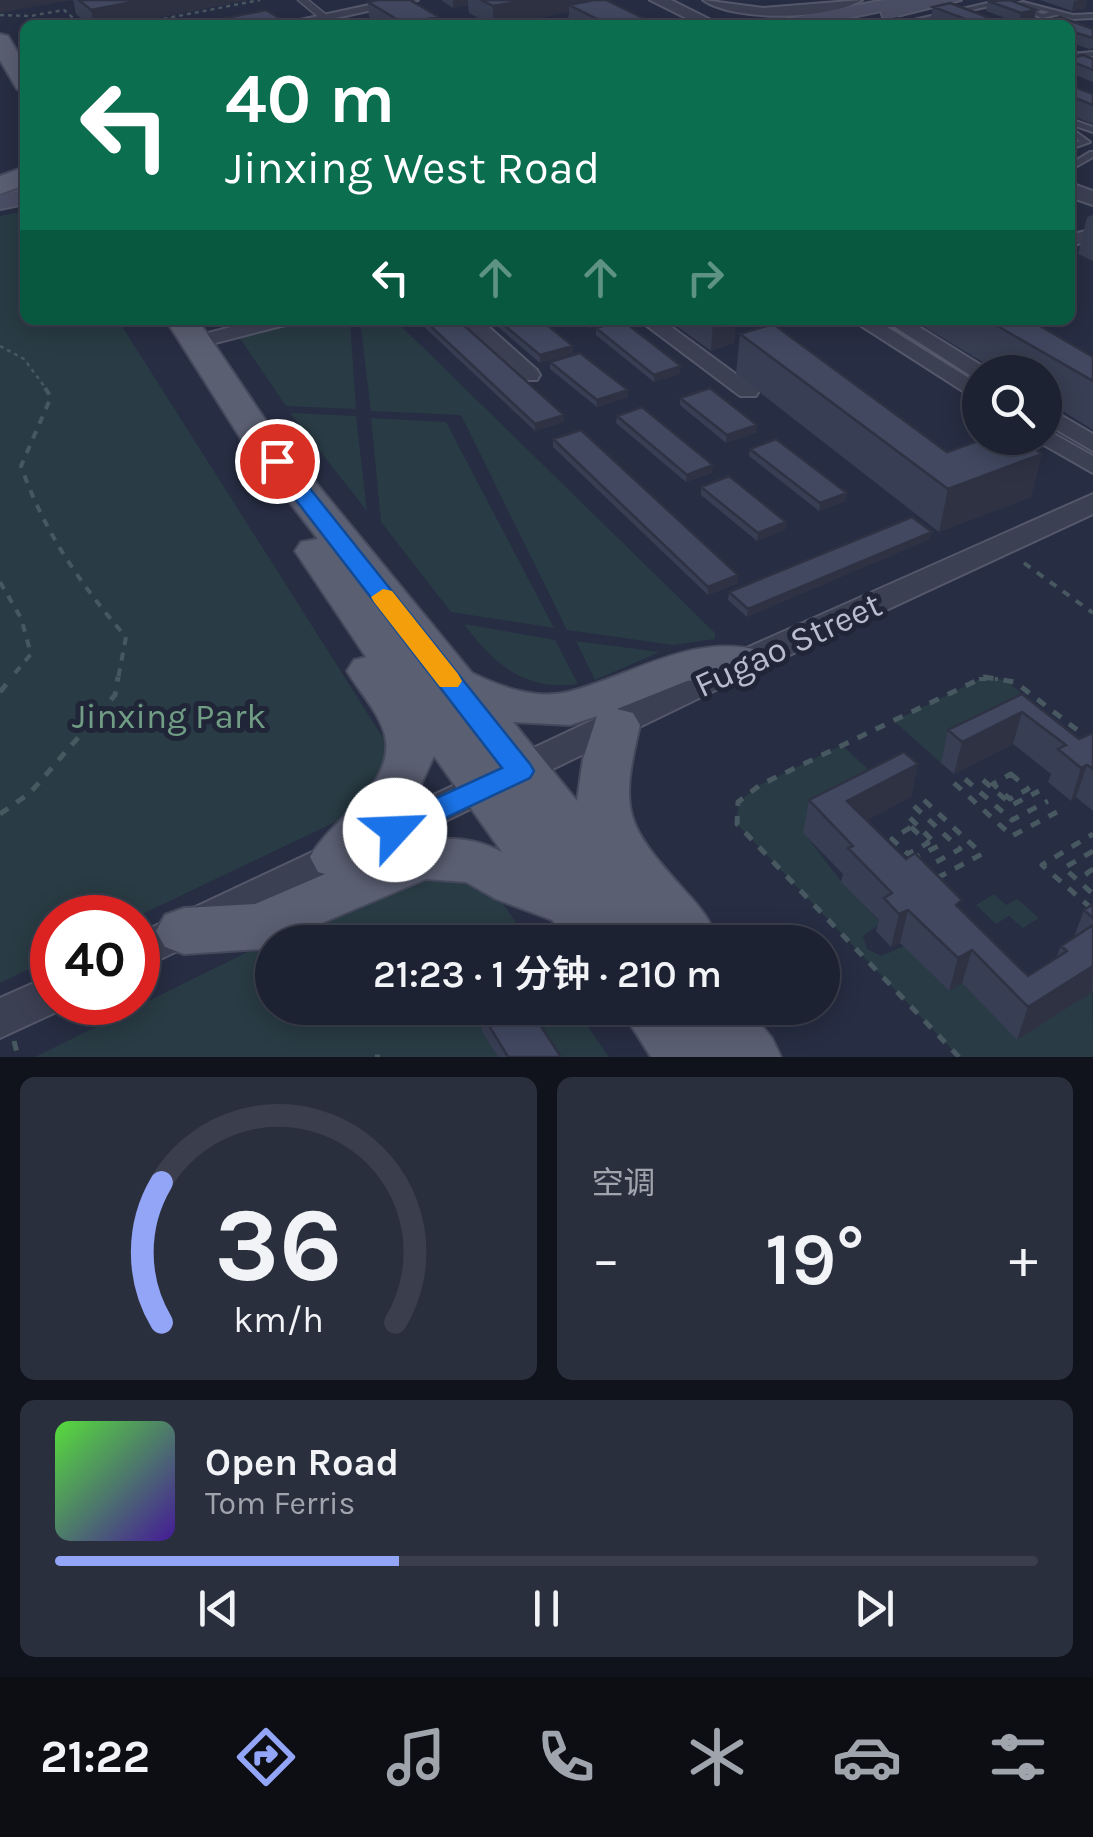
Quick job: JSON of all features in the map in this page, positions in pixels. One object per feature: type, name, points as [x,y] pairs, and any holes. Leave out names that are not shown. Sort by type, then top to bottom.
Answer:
[{"type":"main road","points":[[812,20],[910,0]]},
{"type":"main road","points":[[865,20],[957,5]]},
{"type":"main road","points":[[12,68],[20,93]]},
{"type":"main road","points":[[163,325],[252,463],[354,606],[502,780],[643,925]]},
{"type":"main road","points":[[189,331],[256,434],[450,682],[586,924]]},
{"type":"main road","points":[[336,857],[400,783],[410,765],[410,737],[354,646],[354,606]]},
{"type":"main road","points":[[450,682],[493,703],[537,710],[570,709],[682,666],[745,662]]},
{"type":"main road","points":[[616,725],[606,768],[604,820],[616,842],[683,925]]},
{"type":"main road","points":[[161,942],[260,926],[390,868],[426,858],[476,862],[586,924]]},
{"type":"main road","points":[[662,1025],[686,1057]]},
{"type":"main road","points":[[726,1025],[751,1057]]},
{"type":"street","points":[[302,0],[329,20]]},
{"type":"street","points":[[334,20],[412,0]]},
{"type":"street","points":[[658,0],[701,20]]},
{"type":"street","points":[[709,0],[735,11],[771,14],[856,0]]},
{"type":"street","points":[[189,331],[240,325]]},
{"type":"street","points":[[474,325],[529,375]]},
{"type":"street","points":[[656,325],[748,392]]},
{"type":"street","points":[[870,325],[962,384]]},
{"type":"street","points":[[902,325],[962,361]]},
{"type":"street","points":[[1062,424],[1093,444]]},
{"type":"street","points":[[1062,447],[1093,466]]},
{"type":"street","name":"Fugao Street","points":[[161,942],[745,662],[1093,503]]},
{"type":"street","points":[[0,1019],[30,1005]]},
{"type":"lane","points":[[918,20],[957,5],[1008,0]]},
{"type":"lane","points":[[957,5],[977,20]]},
{"type":"lane","points":[[1079,24],[1093,16]]},
{"type":"lane","points":[[1075,134],[1086,142],[1075,146]]},
{"type":"lane","points":[[1091,155],[1086,162],[1093,171]]},
{"type":"path","points":[[158,20],[260,0]]},
{"type":"path","points":[[0,14],[30,16],[64,10],[75,20]]},
{"type":"path","points":[[0,346],[35,369],[51,397],[21,466],[34,507],[58,550],[126,637],[114,695],[30,793],[0,814]]},
{"type":"path","points":[[1024,564],[1093,613]]},
{"type":"path","points":[[0,582],[21,618],[31,654],[0,692]]},
{"type":"path","points":[[959,1057],[737,824],[738,802],[760,785],[984,677],[1015,682],[1093,743]]},
{"type":"path","points":[[1011,774],[1028,789],[1010,799],[992,784],[1011,774]]},
{"type":"path","points":[[965,779],[1012,820],[1048,801]]},
{"type":"path","points":[[983,780],[1012,805],[1039,791]]},
{"type":"path","points":[[954,783],[1012,836],[1058,812]]},
{"type":"path","points":[[924,800],[982,854],[934,880]]},
{"type":"path","points":[[914,806],[960,849],[921,870]]},
{"type":"path","points":[[909,861],[938,846],[910,818]]},
{"type":"path","points":[[911,828],[928,844],[908,854],[892,838],[911,828]]},
{"type":"path","points":[[1092,910],[1042,865],[1093,834]]},
{"type":"path","points":[[1093,851],[1064,868],[1093,894]]},
{"type":"path","points":[[1093,869],[1087,873],[1093,878]]},
{"type":"green space","name":"Jinxing Park","points":[[20,212],[20,325],[121,325],[413,785],[160,906],[160,895],[30,895],[30,969],[0,983],[0,216]]},
{"type":"green space","points":[[286,325],[350,325],[356,409],[286,406],[239,337]]},
{"type":"green space","points":[[361,325],[400,325],[715,633],[715,639],[673,645],[567,630],[461,415],[371,411]]},
{"type":"green space","points":[[290,413],[356,416],[367,511]]},
{"type":"green space","points":[[371,418],[446,422],[554,628],[451,612],[381,522]]},
{"type":"green space","points":[[464,624],[555,640],[578,684],[542,684],[512,672]]},
{"type":"green space","points":[[576,641],[660,652],[595,680]]},
{"type":"green space","points":[[984,677],[1005,680],[1093,750],[1013,727],[941,763],[894,721]]},
{"type":"green space","points":[[842,745],[889,789],[804,833],[841,881],[881,923],[863,936],[867,949],[881,956],[904,946],[949,991],[962,983],[1017,1039],[1092,992],[1093,1057],[959,1057],[840,932],[840,925],[833,925],[737,824],[738,802],[760,785]]},
{"type":"green space","points":[[408,879],[457,879],[492,888],[518,925],[302,925],[377,888]]},
{"type":"green space","points":[[994,894],[1006,905],[1017,899],[1039,918],[1023,928],[1009,916],[996,924],[976,905]]},
{"type":"green space","points":[[255,948],[255,1025],[587,1025],[609,1057],[35,1057],[100,1025],[160,1025],[160,995]]},
{"type":"building","points":[[79,0],[142,0],[91,10]]},
{"type":"building","points":[[410,0],[439,17],[398,20],[368,2]]},
{"type":"building","points":[[481,0],[527,0],[493,6]]},
{"type":"building","points":[[606,0],[647,20],[599,20],[569,5]]},
{"type":"building","points":[[1010,0],[1036,10],[1021,13],[988,1]]},
{"type":"building","points":[[950,3],[996,20],[968,20],[933,7]]},
{"type":"building","points":[[266,10],[283,20],[215,20]]},
{"type":"building","points":[[1075,22],[1093,29],[1093,38],[1075,33]]},
{"type":"building","points":[[1075,57],[1093,59],[1093,70],[1075,63]]},
{"type":"building","points":[[1075,87],[1093,94],[1093,105],[1075,98]]},
{"type":"building","points":[[429,325],[464,325],[564,415],[535,424]]},
{"type":"building","points":[[504,325],[547,325],[573,346],[540,355]]},
{"type":"building","points":[[628,325],[681,366],[654,375],[596,328]]},
{"type":"building","points":[[774,325],[947,452],[962,447],[962,455],[1039,455],[948,489],[740,334]]},
{"type":"building","points":[[996,325],[1039,325],[1093,357],[1093,381],[1062,363],[1062,355],[1048,355]]},
{"type":"building","points":[[580,353],[628,390],[597,400],[550,362]]},
{"type":"building","points":[[710,388],[757,425],[727,435],[680,398]]},
{"type":"building","points":[[642,407],[713,465],[687,475],[617,416]]},
{"type":"building","points":[[581,430],[738,575],[708,587],[553,439]]},
{"type":"building","points":[[776,439],[847,493],[820,503],[750,449]]},
{"type":"building","points":[[729,476],[786,522],[758,533],[701,487]]},
{"type":"building","points":[[912,517],[932,532],[748,609],[729,592]]},
{"type":"building","points":[[1022,694],[1079,739],[1093,734],[1093,769],[1087,765],[1081,768],[1058,749],[1066,745],[1022,712],[962,742],[948,730]]},
{"type":"building","points":[[904,752],[918,764],[847,801],[906,859],[915,853],[962,900],[956,905],[1028,976],[1067,951],[1061,946],[1093,925],[1093,966],[1028,1007],[972,950],[958,958],[908,910],[899,914],[884,898],[892,893],[809,800]]},
{"type":"building","points":[[1093,904],[1093,918],[1084,910]]},
{"type":"building","points":[[489,1025],[540,1025],[561,1057],[508,1057]]},
{"type":"slow traffic","points":[[383,597],[449,681]]},
{"type":"route","points":[[277,461],[520,771],[395,830]]}]
